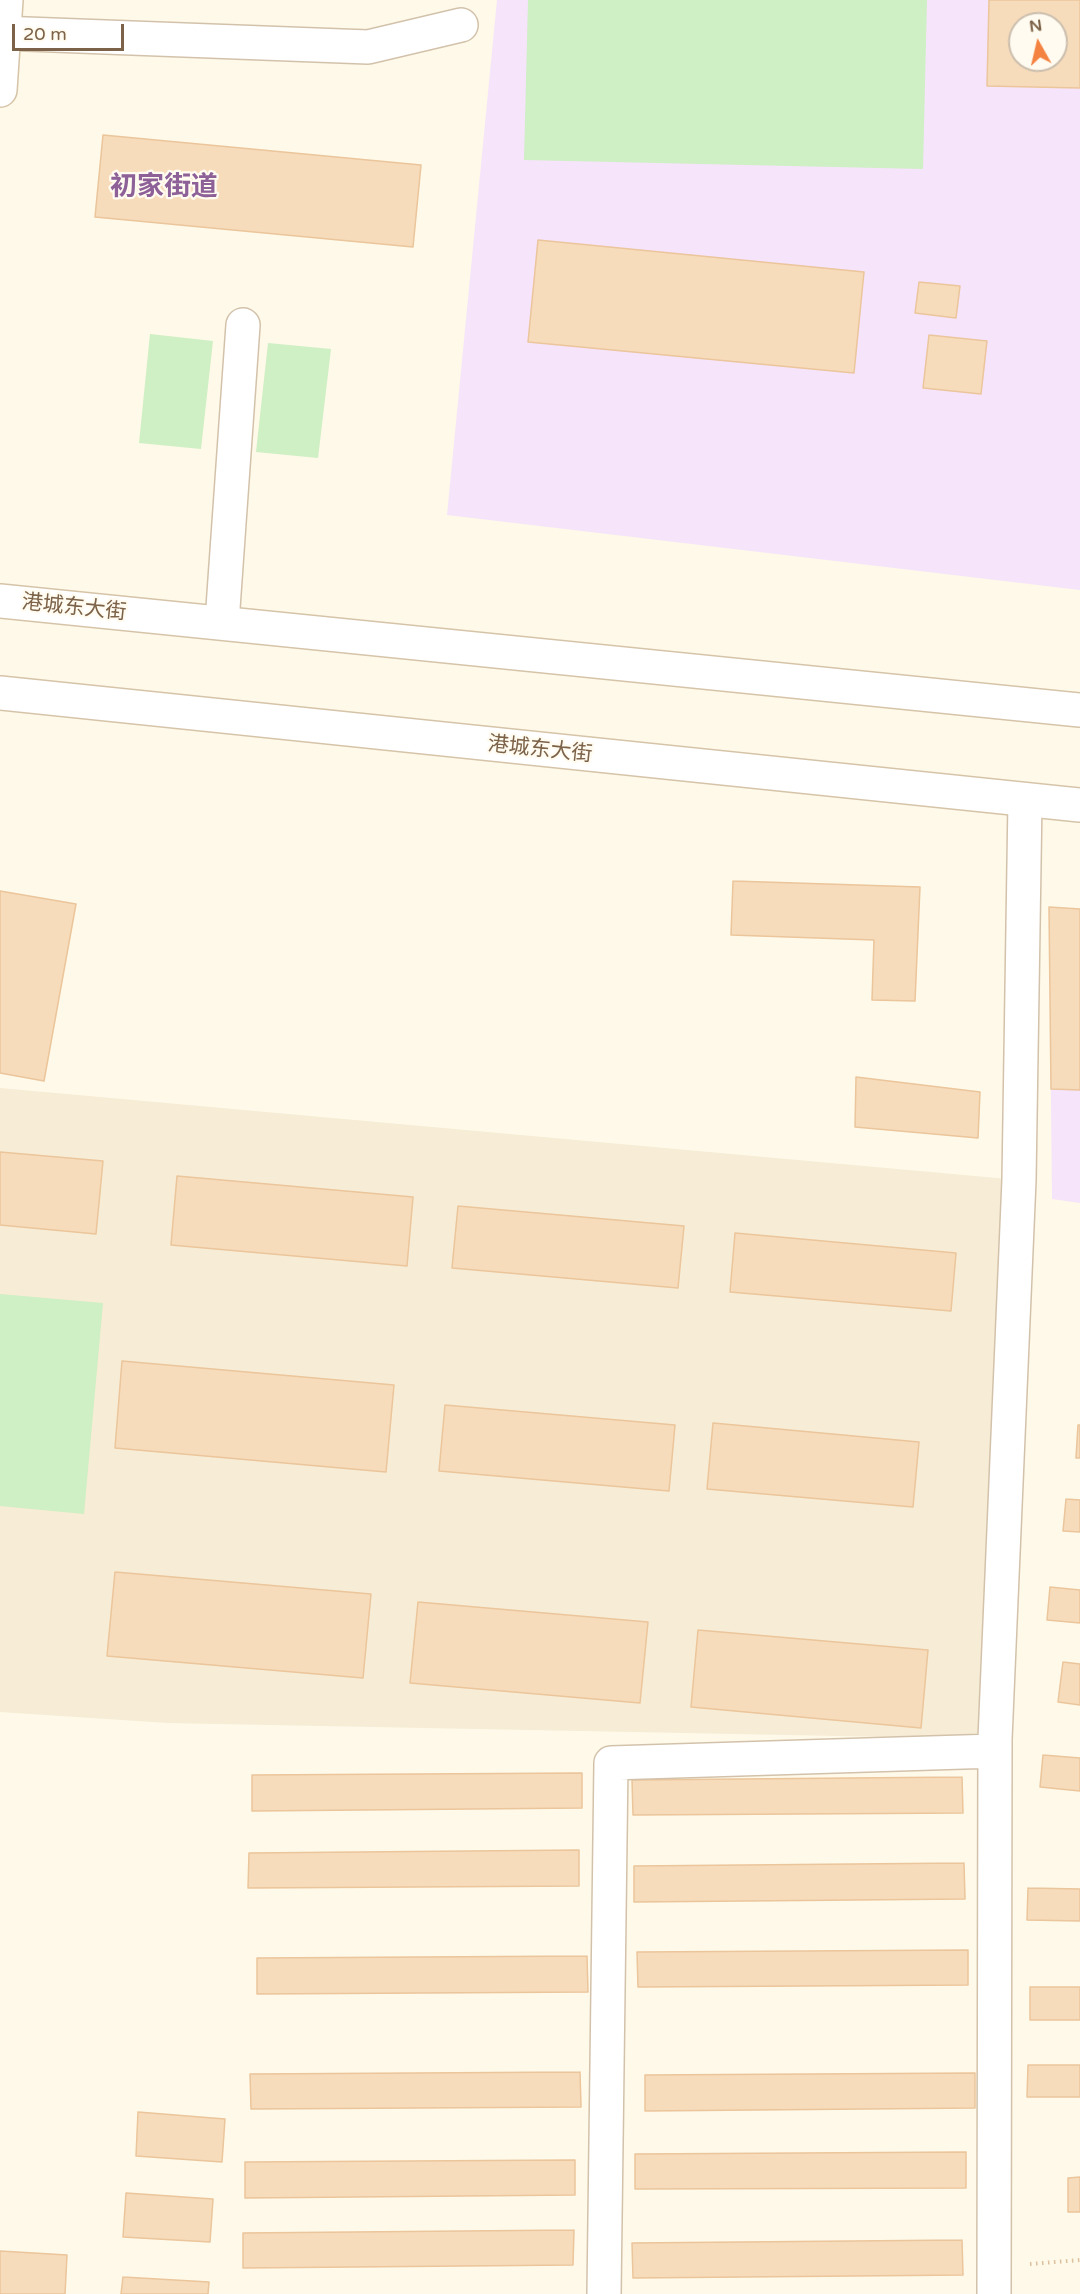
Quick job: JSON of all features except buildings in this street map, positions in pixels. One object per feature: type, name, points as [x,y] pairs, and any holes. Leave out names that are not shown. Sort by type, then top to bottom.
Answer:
[{"type":"street","points":[[0,90],[6,0]]},
{"type":"street","points":[[2,33],[368,47],[461,25]]},
{"type":"street","points":[[222,622],[243,325]]},
{"type":"street","name":"港城东大街","points":[[0,601],[1080,710]]},
{"type":"street","name":"港城东大街","points":[[0,693],[1080,805]]},
{"type":"street","points":[[994,2280],[995,1751],[1019,1180],[1025,800]]},
{"type":"street","points":[[604,2294],[611,1763],[995,1751]]},
{"type":"path","points":[[994,2280],[1080,2260]]},
{"type":"shaded area","points":[[497,0],[1080,0],[1080,590],[447,515]]},
{"type":"shaded area","points":[[1049,907],[1080,909],[1080,1203],[1052,1199]]},
{"type":"shaded area","points":[[0,1088],[1019,1180],[995,1739],[168,1723],[0,1712]]},
{"type":"green space","points":[[528,0],[927,0],[923,169],[524,160]]},
{"type":"green space","points":[[150,334],[213,341],[201,449],[139,443]]},
{"type":"green space","points":[[268,343],[331,349],[318,458],[256,452]]},
{"type":"green space","points":[[0,1294],[103,1303],[84,1514],[0,1506]]},
{"type":"district","name":"初家街道","points":[[164,188]]}]
